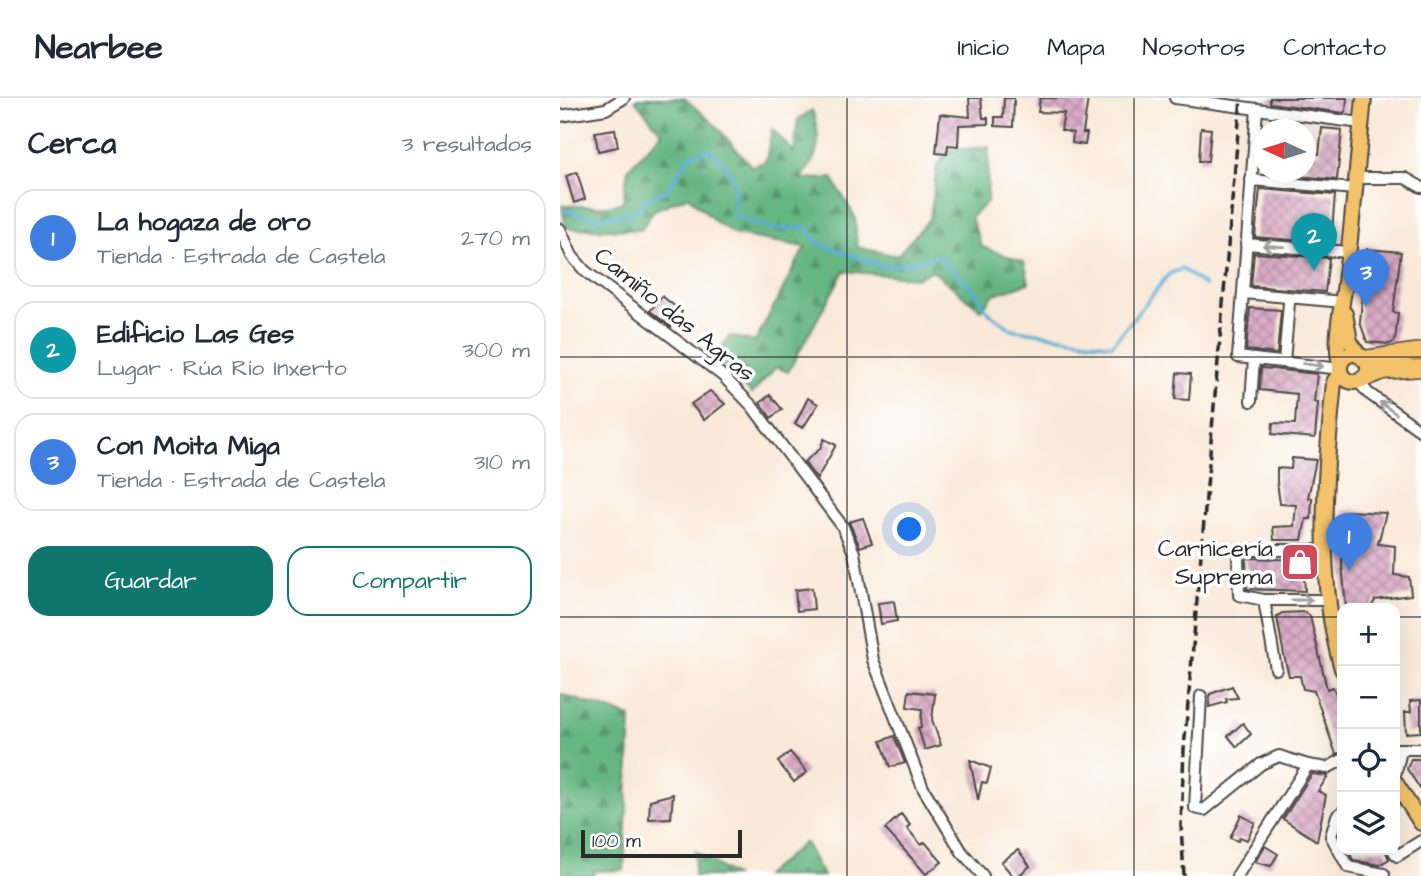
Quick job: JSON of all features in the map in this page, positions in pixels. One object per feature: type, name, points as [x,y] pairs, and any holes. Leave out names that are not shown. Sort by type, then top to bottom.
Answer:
[{"type":"highway","points":[[1361,357],[1421,351]]},
{"type":"highway","points":[[1358,381],[1383,371],[1421,368]]},
{"type":"main road","points":[[1358,381],[1346,380],[1340,369],[1336,350],[1364,98]]},
{"type":"main road","points":[[1332,416],[1367,372],[1350,341],[1341,308]]},
{"type":"main road","points":[[1342,666],[1326,600],[1324,550],[1334,382],[1349,355],[1361,357]]},
{"type":"main road","points":[[1400,790],[1421,823]]},
{"type":"street","points":[[560,116],[606,109],[624,98]]},
{"type":"street","points":[[1175,98],[1361,123]]},
{"type":"street","points":[[1257,109],[1238,357],[1340,369]]},
{"type":"street","points":[[1251,180],[1356,184],[1405,177],[1421,187]]},
{"type":"street","name":"Camiño das Agras","points":[[560,229],[572,256],[585,271],[723,376],[752,406],[843,527],[854,552],[873,660],[923,788],[954,841],[983,876]]},
{"type":"street","points":[[1246,244],[1349,252]]},
{"type":"street","points":[[1243,296],[1341,308]]},
{"type":"street","points":[[1243,296],[1341,308]]},
{"type":"street","points":[[1284,362],[1289,303]]},
{"type":"street","points":[[1251,401],[1254,359]]},
{"type":"street","points":[[1358,381],[1368,393],[1421,431]]},
{"type":"street","points":[[1324,550],[1247,550],[1238,555],[1239,595],[1264,600],[1326,600]]},
{"type":"street","points":[[1264,600],[1276,669]]},
{"type":"street","points":[[1200,696],[1195,807],[1204,810],[1261,764],[1279,756],[1327,768],[1337,763]]},
{"type":"street","points":[[1400,750],[1421,749]]},
{"type":"street","points":[[1237,876],[1308,765]]},
{"type":"street","points":[[1337,816],[1331,836],[1337,847]]},
{"type":"street","points":[[1400,851],[1421,841]]},
{"type":"street","points":[[1341,855],[1348,867],[1384,875],[1394,855]]},
{"type":"green space","points":[[684,98],[715,125],[752,167],[766,161],[772,129],[794,152],[798,119],[812,110],[817,129],[817,146],[812,162],[801,179],[832,178],[855,217],[857,247],[897,256],[930,218],[937,165],[950,150],[989,147],[987,202],[971,217],[982,247],[1024,262],[1029,283],[994,294],[981,310],[932,270],[918,278],[844,271],[788,372],[776,367],[752,394],[714,358],[730,336],[755,342],[805,247],[736,235],[717,223],[688,196],[654,210],[641,230],[566,228],[562,206],[601,206],[623,201],[628,169],[662,133],[635,100]]},
{"type":"green space","points":[[560,694],[631,717],[624,870],[593,871],[594,876],[560,876]]},
{"type":"green space","points":[[805,842],[823,876],[764,876]]},
{"type":"green space","points":[[695,851],[734,876],[694,876]]},
{"type":"building","points":[[969,98],[981,98],[983,118],[988,118],[988,124],[959,125],[958,146],[948,145],[947,154],[936,153],[940,114],[970,117]]},
{"type":"building","points":[[1004,98],[1014,98],[1013,127],[995,126],[995,117],[1003,117]]},
{"type":"building","points":[[1040,98],[1088,98],[1083,133],[1087,133],[1085,145],[1072,143],[1073,133],[1061,130],[1064,113],[1038,112]]},
{"type":"building","points":[[1270,98],[1347,98],[1344,113],[1270,103]]},
{"type":"building","points":[[1201,128],[1211,129],[1208,161],[1199,161]]},
{"type":"building","points":[[1322,128],[1342,130],[1337,180],[1316,178],[1316,154],[1319,154]]},
{"type":"building","points":[[615,129],[618,147],[598,151],[595,132]]},
{"type":"building","points":[[577,172],[585,199],[574,203],[566,176]]},
{"type":"building","points":[[1260,189],[1335,195],[1331,243],[1255,237]]},
{"type":"building","points":[[1367,249],[1401,252],[1393,312],[1398,313],[1395,341],[1390,344],[1367,342],[1360,322]]},
{"type":"building","points":[[1254,253],[1329,258],[1325,292],[1251,286]]},
{"type":"building","points":[[662,296],[682,312],[671,327],[650,311]]},
{"type":"building","points":[[1250,308],[1281,310],[1277,354],[1246,350]]},
{"type":"building","points":[[1261,368],[1317,374],[1314,402],[1318,403],[1315,438],[1272,434],[1273,423],[1295,424],[1297,394],[1260,390]]},
{"type":"building","points":[[1177,373],[1191,374],[1189,400],[1175,399]]},
{"type":"building","points":[[710,391],[725,404],[704,420],[691,404]]},
{"type":"building","points":[[770,395],[782,409],[771,418],[760,403]]},
{"type":"building","points":[[808,398],[818,404],[803,428],[795,424]]},
{"type":"building","points":[[824,439],[836,445],[817,479],[804,462],[820,449]]},
{"type":"building","points":[[1292,458],[1316,460],[1308,498],[1312,498],[1311,519],[1306,519],[1302,540],[1274,540],[1273,527],[1294,526],[1296,505],[1280,504],[1277,482],[1277,468],[1291,469]]},
{"type":"building","points":[[1345,511],[1386,513],[1378,544],[1395,546],[1394,575],[1409,577],[1411,595],[1375,600],[1374,603],[1346,603],[1342,564]]},
{"type":"building","points":[[863,518],[872,543],[860,547],[849,522]]},
{"type":"building","points":[[1246,560],[1303,560],[1305,591],[1247,589]]},
{"type":"building","points":[[812,588],[814,609],[797,611],[795,590]]},
{"type":"building","points":[[894,601],[897,621],[881,624],[878,603]]},
{"type":"building","points":[[1305,612],[1310,616],[1327,689],[1333,687],[1337,697],[1337,754],[1314,691],[1303,689],[1300,676],[1289,676],[1277,617],[1282,613]]},
{"type":"building","points":[[1232,686],[1238,698],[1226,699],[1227,702],[1209,707],[1210,694]]},
{"type":"building","points":[[909,691],[935,694],[932,720],[941,745],[925,750],[918,728],[921,727],[922,709],[907,707]]},
{"type":"building","points":[[1421,700],[1421,732],[1406,733],[1405,712],[1411,712],[1410,701]]},
{"type":"building","points":[[1243,723],[1251,734],[1237,747],[1228,736]]},
{"type":"building","points":[[894,736],[905,763],[890,767],[881,741]]},
{"type":"building","points":[[790,752],[807,772],[794,782],[778,762]]},
{"type":"building","points":[[1411,759],[1421,759],[1421,790],[1407,769]]},
{"type":"building","points":[[970,760],[991,768],[987,783],[982,782],[978,800]]},
{"type":"building","points":[[1312,774],[1328,776],[1318,791],[1326,795],[1317,841],[1283,819]]},
{"type":"building","points":[[673,794],[671,818],[649,819],[650,800]]},
{"type":"building","points":[[901,814],[910,825],[907,828],[921,845],[925,842],[942,862],[926,874],[885,829]]},
{"type":"building","points":[[1241,815],[1255,823],[1247,840],[1240,837],[1238,841],[1230,838]]},
{"type":"building","points":[[1265,846],[1278,854],[1271,866],[1255,862]]},
{"type":"building","points":[[1018,850],[1030,866],[1018,876],[1013,876],[1001,862]]},
{"type":"building","points":[[1350,855],[1387,855],[1389,859],[1379,865],[1353,860]]},
{"type":"waterway","points":[[564,210],[591,218],[632,214],[647,199],[666,191],[690,155],[709,149],[725,165],[733,179],[736,195],[735,217],[774,229],[805,227],[818,243],[884,267],[939,257],[976,293],[989,313],[1011,329],[1112,345],[1169,274],[1182,269],[1204,285]]},
{"type":"railway","points":[[1184,876],[1181,825],[1184,749],[1241,98]]},
{"type":"place","name":"Edificio Las Ges","points":[[1314,271]]},
{"type":"place","name":"Con Moita Miga","points":[[1366,307]]},
{"type":"place","name":"Carnicería Suprema","points":[[1300,562]]},
{"type":"place","name":"La hogaza de oro","points":[[1349,571]]}]
